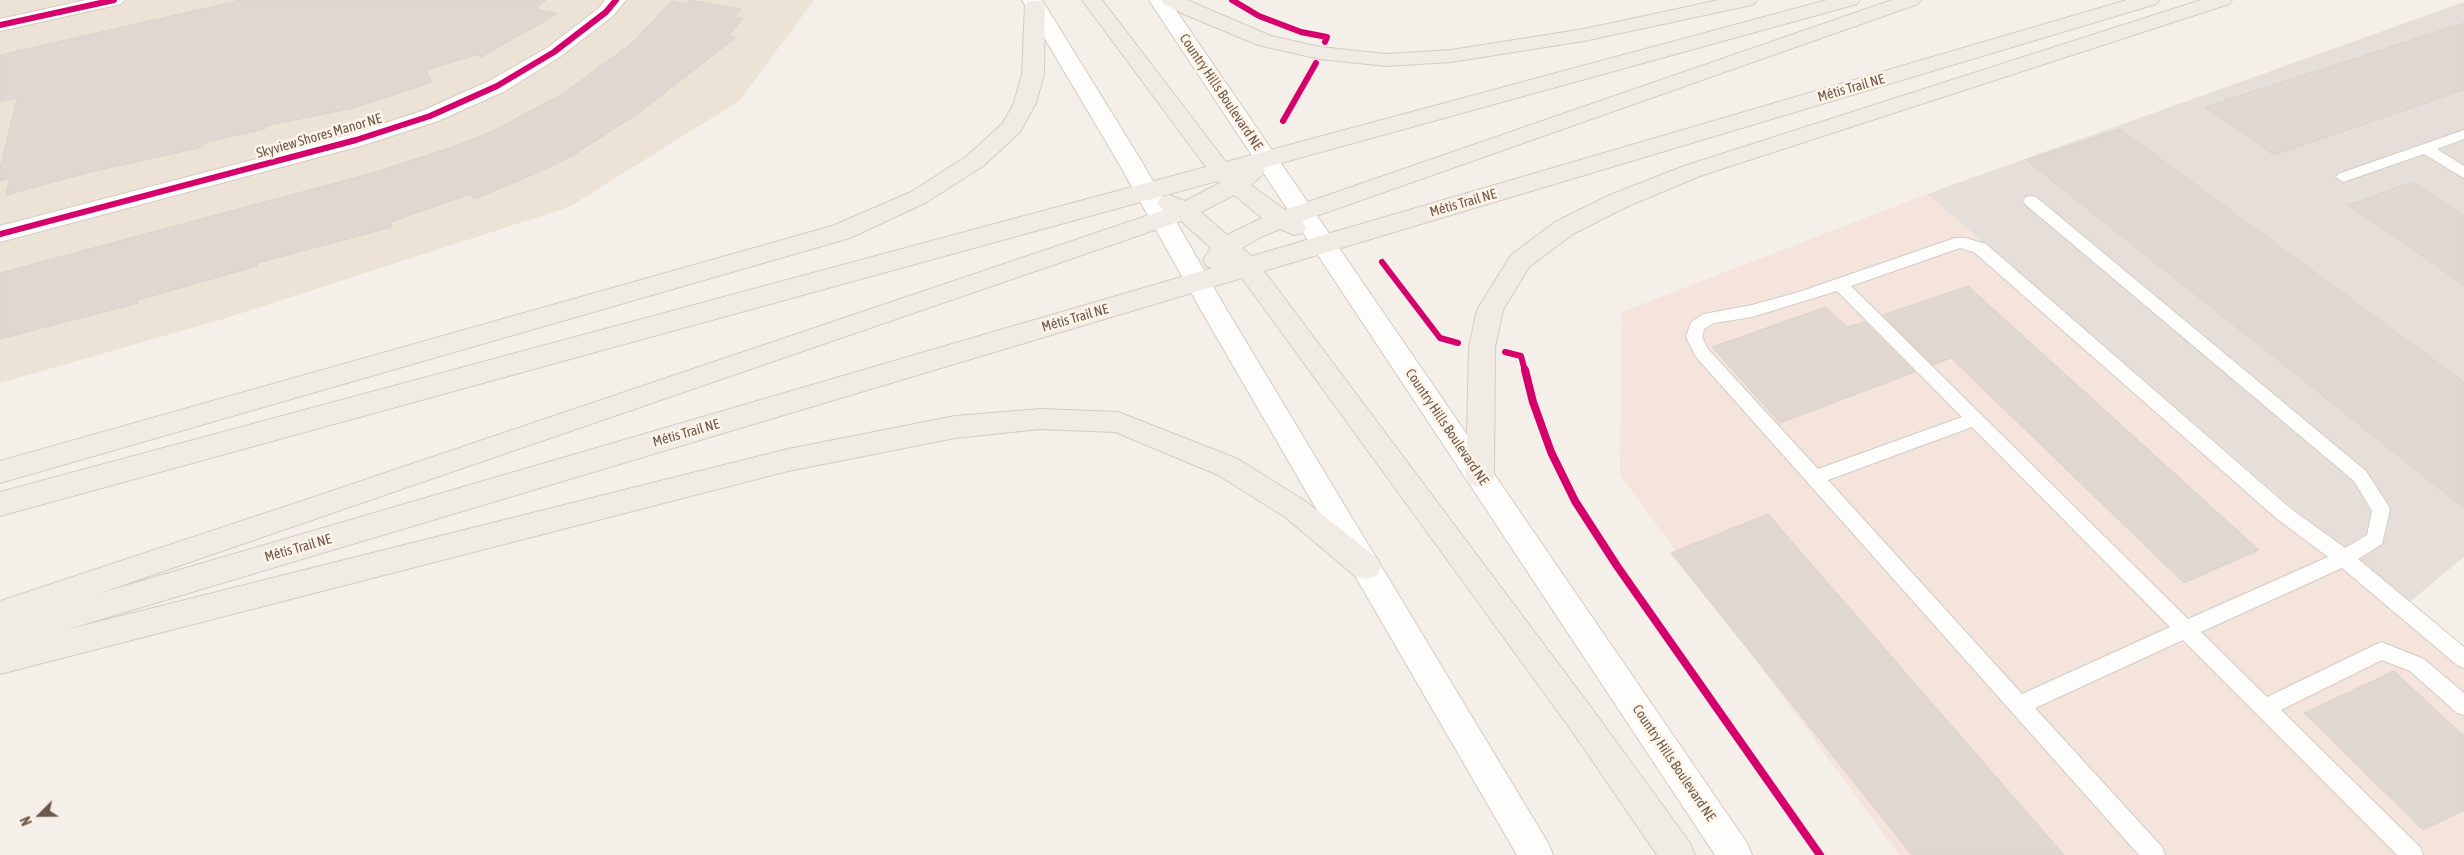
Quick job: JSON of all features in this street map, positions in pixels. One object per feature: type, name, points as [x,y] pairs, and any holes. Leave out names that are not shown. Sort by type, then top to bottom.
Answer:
[{"type":"main road","points":[[0,25],[114,0]]},
{"type":"main road","name":"Skyview Shores Manor NE","points":[[0,234],[356,140],[430,116],[497,86],[554,52],[606,12],[616,0]]},
{"type":"main road","points":[[1092,0],[1228,178],[1291,216],[1324,244]]},
{"type":"main road","name":"Country Hills Boulevard NE","points":[[1159,0],[1267,159],[1291,216]]},
{"type":"main road","points":[[1171,0],[1265,41],[1320,52],[1386,60],[1451,56],[1584,35],[1746,0]]},
{"type":"main road","points":[[0,614],[326,505],[1174,215],[1228,178],[1267,159],[1850,0]]},
{"type":"main road","points":[[1236,257],[1254,230],[1911,0]]},
{"type":"main road","name":"Métis Trail NE","points":[[0,636],[1198,281],[1236,257],[1324,244],[2149,0]]},
{"type":"main road","points":[[1480,476],[1482,347],[1490,310],[1520,261],[1564,228],[1618,201],[1692,171],[2222,0]]},
{"type":"main road","points":[[1033,2],[1147,192],[1174,215],[1236,257],[1580,716],[1678,855]]},
{"type":"main road","points":[[0,472],[841,232],[919,197],[975,161],[1012,127],[1025,102],[1033,74],[1033,2]]},
{"type":"main road","points":[[0,504],[1147,192],[1228,178]]},
{"type":"main road","points":[[1174,215],[1198,281],[1536,855]]},
{"type":"main road","name":"Country Hills Boulevard NE","points":[[1324,244],[1736,855]]},
{"type":"main road","points":[[0,660],[788,460],[955,426],[1040,419],[1118,422],[1228,467],[1295,509],[1366,567]]},
{"type":"lane","points":[[2343,177],[2464,134]]},
{"type":"lane","points":[[2425,148],[2464,173]]},
{"type":"lane","points":[[2019,704],[2344,558],[2375,539],[2381,510],[2360,476],[2031,202]]},
{"type":"lane","points":[[2154,855],[1702,353],[1694,337],[1697,326],[1710,318],[1752,311],[1839,284],[1960,242],[1980,248],[2283,514],[2344,558],[2464,659]]},
{"type":"lane","points":[[1839,284],[2412,855]]},
{"type":"lane","points":[[1815,477],[1974,419]]},
{"type":"lane","points":[[2265,708],[2381,651],[2417,664],[2464,706]]},
{"type":"shaded area","points":[[0,0],[814,0],[739,101],[569,207],[223,319],[0,383]]},
{"type":"shaded area","points":[[2464,2],[2464,557],[2406,605],[1927,194]]},
{"type":"shaded area","points":[[1927,194],[2464,655],[2464,855],[1899,855],[1620,475],[1622,312]]},
{"type":"building","points":[[241,0],[546,0],[536,9],[557,14],[481,57],[476,55],[426,70],[432,82],[397,94],[353,108],[265,126],[265,129],[203,143],[203,147],[90,172],[6,195],[10,178],[0,181],[0,169],[17,98],[0,102],[0,55]]},
{"type":"building","points":[[690,0],[741,9],[734,17],[743,19],[728,36],[735,38],[640,112],[572,156],[474,199],[470,194],[391,222],[392,227],[257,263],[257,266],[138,300],[138,303],[0,339],[0,273],[376,172],[458,145],[493,131],[564,93],[632,43],[672,1],[686,4]]},
{"type":"building","points":[[2464,23],[2464,90],[2274,155],[2205,107]]},
{"type":"building","points":[[2120,129],[2464,382],[2464,508],[2026,160]]},
{"type":"building","points":[[2412,182],[2464,216],[2464,285],[2348,205]]},
{"type":"building","points":[[1968,286],[2259,550],[2184,583],[1951,358],[1933,365],[1883,315]]},
{"type":"building","points":[[1826,307],[1847,327],[1865,322],[1915,372],[1780,423],[1712,347]]},
{"type":"building","points":[[1768,514],[2064,855],[1912,855],[1671,553]]},
{"type":"building","points":[[2394,671],[2464,736],[2464,810],[2423,830],[2304,713]]},
{"type":"cycle path","points":[[0,25],[114,0]]},
{"type":"cycle path","points":[[0,234],[356,140],[430,116],[497,86],[554,52],[606,12],[616,0]]},
{"type":"cycle path","points":[[1232,0],[1259,16],[1301,32],[1327,37],[1325,42]]},
{"type":"cycle path","points":[[1283,121],[1316,63]]},
{"type":"cycle path","points":[[1382,262],[1440,338],[1458,343]]},
{"type":"cycle path","points":[[1505,352],[1521,356],[1533,402],[1551,452],[1575,501],[1617,566],[1820,855]]}]
